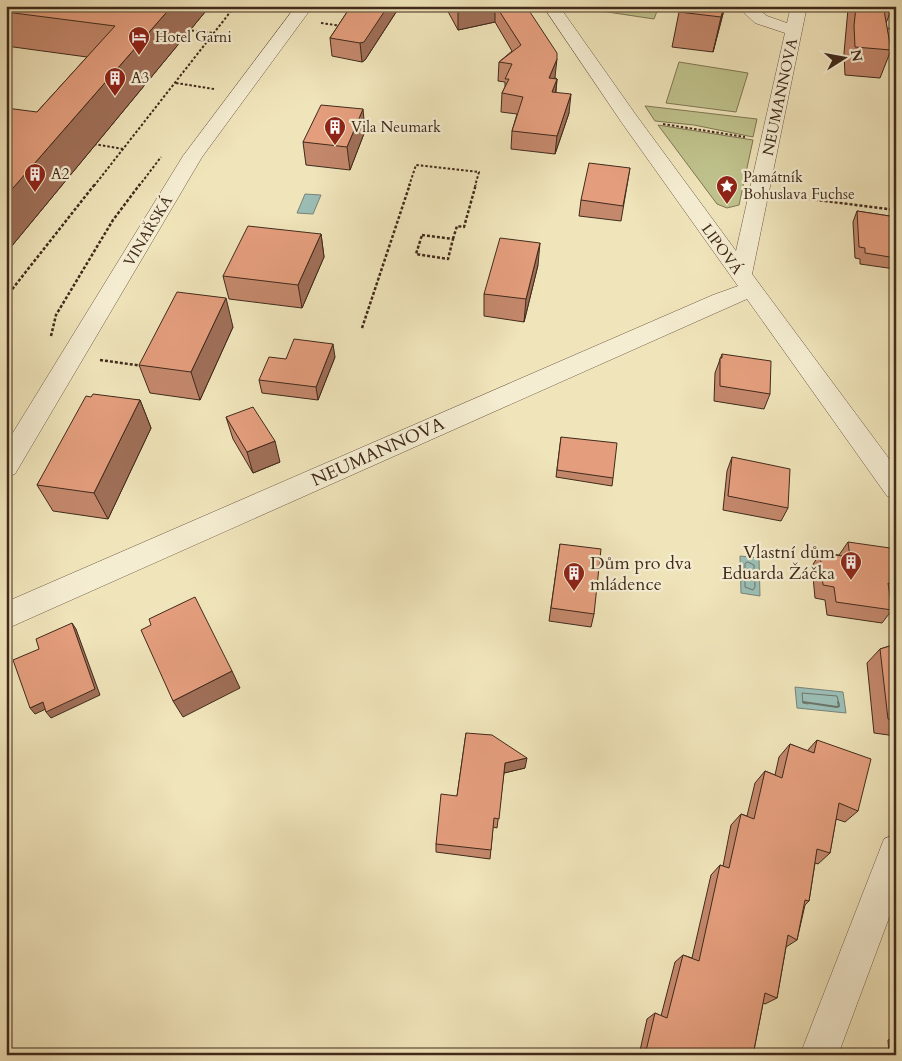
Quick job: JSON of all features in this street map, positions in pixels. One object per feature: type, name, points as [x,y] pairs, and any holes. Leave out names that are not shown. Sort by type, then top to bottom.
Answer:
[{"type":"street","name":"VINAŘSKÁ","points":[[6,467],[193,156],[305,6]]},
{"type":"street","name":"LIPOVÁ","points":[[552,6],[746,282],[896,489]]},
{"type":"street","points":[[745,6],[760,19],[778,28],[794,29]]},
{"type":"street","name":"NEUMANNOVA","points":[[6,616],[721,300],[746,282],[799,6]]},
{"type":"street","points":[[825,1047],[896,851]]},
{"type":"path","points":[[6,297],[235,6]]},
{"type":"path","points":[[881,28],[892,29],[896,8]]},
{"type":"path","points":[[180,28],[214,33]]},
{"type":"path","points":[[175,83],[212,88]]},
{"type":"path","points":[[656,123],[754,139]]},
{"type":"path","points":[[91,143],[123,149]]},
{"type":"path","points":[[362,328],[416,165],[479,172],[464,226],[457,226],[454,239],[448,259],[416,254],[422,235],[454,239]]},
{"type":"path","points":[[782,195],[896,210]]},
{"type":"path","points":[[73,356],[149,367]]},
{"type":"green space","points":[[582,6],[659,6],[654,19],[581,8]]},
{"type":"green space","points":[[679,62],[748,73],[736,112],[666,103]]},
{"type":"green space","points":[[645,106],[757,119],[753,137],[694,125],[655,121]]},
{"type":"green space","points":[[658,125],[753,140],[739,205],[727,208],[717,204]]},
{"type":"water","points":[[305,194],[321,195],[313,214],[297,213]]},
{"type":"water","points":[[740,556],[759,558],[760,596],[741,593]]},
{"type":"water","points":[[795,687],[843,692],[846,713],[797,708]]},
{"type":"building","points":[[6,6],[172,6],[6,196],[6,108],[37,112],[115,26],[6,12]]},
{"type":"building","points":[[351,6],[388,6],[364,42],[330,38]]},
{"type":"building","points":[[455,6],[487,6],[458,12]]},
{"type":"building","points":[[496,6],[526,6],[557,53],[557,59],[549,78],[557,79],[552,92],[571,94],[557,136],[512,131],[523,97],[502,93],[509,79],[505,79],[512,64],[499,62],[521,45]]},
{"type":"building","points":[[681,6],[724,6],[721,17],[679,12]]},
{"type":"building","points":[[856,6],[891,6],[891,11],[884,10],[891,50],[855,47],[854,26]]},
{"type":"building","points":[[321,105],[363,109],[347,147],[303,142]]},
{"type":"building","points":[[589,163],[630,168],[623,206],[581,200]]},
{"type":"building","points":[[857,211],[896,217],[896,258],[865,253],[865,248],[859,247]]},
{"type":"building","points":[[248,226],[321,234],[298,285],[223,276]]},
{"type":"building","points":[[500,238],[540,243],[526,299],[484,294]]},
{"type":"building","points":[[177,292],[226,298],[191,372],[139,365]]},
{"type":"building","points":[[294,339],[333,344],[316,387],[259,380],[269,357],[286,359]]},
{"type":"building","points":[[722,354],[771,361],[770,394],[720,386],[720,358],[722,358]]},
{"type":"building","points":[[93,394],[140,400],[94,493],[37,485],[86,396],[91,397]]},
{"type":"building","points":[[253,407],[275,441],[247,452],[226,417]]},
{"type":"building","points":[[561,437],[617,443],[613,478],[557,470]]},
{"type":"building","points":[[732,457],[790,469],[788,508],[728,496]]},
{"type":"building","name":"Vlastní dům Eduarda Žáčka","points":[[848,542],[890,548],[896,583],[896,585],[888,583],[892,610],[836,602],[834,587],[823,585],[820,553],[850,557]]},
{"type":"building","name":"Dům pro dva mládence","points":[[560,544],[601,549],[594,614],[551,608]]},
{"type":"building","points":[[195,597],[232,671],[173,701],[141,630],[151,625],[149,619]]},
{"type":"building","points":[[72,623],[95,689],[46,712],[43,702],[30,708],[13,660],[39,649],[36,639]]},
{"type":"building","points":[[896,644],[896,720],[888,719],[880,649]]},
{"type":"building","points":[[466,733],[492,735],[527,758],[505,763],[499,819],[494,818],[491,850],[436,844],[441,794],[457,796]]},
{"type":"building","points":[[817,740],[871,759],[858,811],[839,803],[830,853],[817,849],[809,901],[805,900],[797,940],[788,935],[777,998],[765,993],[753,1055],[645,1055],[655,1013],[667,1018],[683,955],[699,961],[720,865],[729,868],[741,814],[754,819],[765,771],[782,778],[790,744],[814,753]]},
{"type":"place","name":"Hotel Garni","points":[[139,56]]},
{"type":"place","name":"A3","points":[[115,97]]},
{"type":"place","name":"Vila Neumark","points":[[335,146]]},
{"type":"place","name":"A2","points":[[35,193]]},
{"type":"place","name":"Památník Bohuslava Fuchse","points":[[727,205]]},
{"type":"place","name":"Vlastní dům Eduarda Žáčka","points":[[851,581]]},
{"type":"place","name":"Dům pro dva mládence","points":[[574,592]]}]
